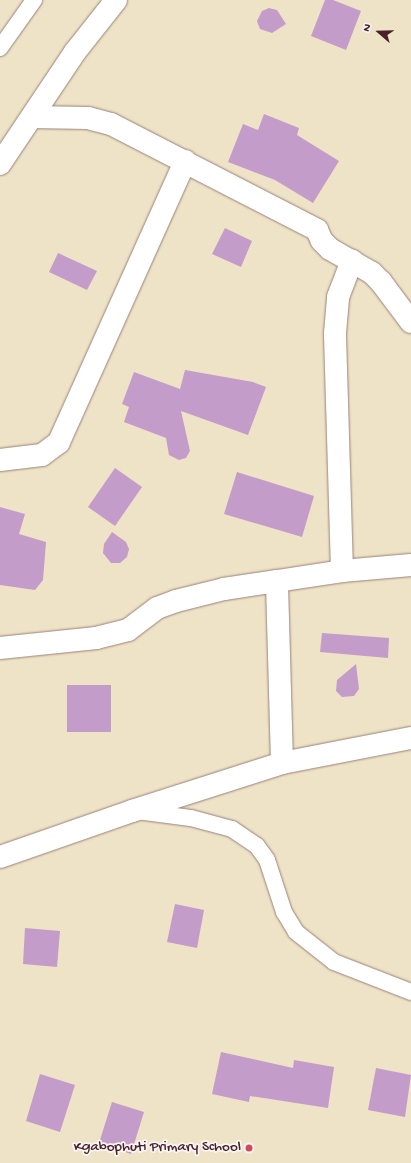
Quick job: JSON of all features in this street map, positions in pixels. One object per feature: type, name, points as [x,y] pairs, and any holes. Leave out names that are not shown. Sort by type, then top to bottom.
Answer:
[{"type":"street","points":[[0,164],[74,52],[116,0]]},
{"type":"street","points":[[32,117],[99,120],[128,131],[317,230],[322,241],[330,249],[372,273],[381,282],[411,322]]},
{"type":"street","points":[[0,460],[42,456],[59,442],[185,161]]},
{"type":"street","points":[[342,571],[335,333],[338,296],[352,261]]},
{"type":"street","points":[[0,648],[96,638],[128,630],[157,608],[176,601],[224,589],[342,571],[411,565]]},
{"type":"street","points":[[278,581],[282,763]]},
{"type":"street","points":[[0,857],[132,811],[282,763],[411,738]]},
{"type":"lane","points":[[0,48],[34,0]]},
{"type":"lane","points":[[132,811],[191,818],[232,829],[257,846],[267,860],[284,912],[296,932],[334,962],[411,992]]},
{"type":"building","points":[[325,0],[333,0],[361,11],[346,50],[311,36]]},
{"type":"building","points":[[269,8],[277,10],[286,24],[272,33],[260,29],[257,21],[262,11]]},
{"type":"building","points":[[264,114],[299,128],[297,135],[339,161],[313,203],[275,180],[228,162],[243,124],[258,130]]},
{"type":"building","points":[[225,228],[252,241],[241,267],[212,254]]},
{"type":"building","points":[[58,253],[97,271],[87,290],[49,272]]},
{"type":"building","points":[[185,370],[253,382],[266,387],[248,435],[181,411],[190,451],[186,458],[179,460],[169,455],[166,438],[124,422],[129,407],[122,404],[134,372],[180,389]]},
{"type":"building","points":[[115,468],[142,487],[115,526],[88,507]]},
{"type":"building","points":[[237,472],[314,496],[302,537],[224,514]]},
{"type":"building","points":[[0,507],[25,514],[19,534],[46,542],[43,580],[35,590],[0,585]]},
{"type":"building","points":[[112,532],[126,542],[129,549],[127,557],[120,563],[111,563],[103,553],[104,544]]},
{"type":"building","points":[[322,633],[389,638],[388,658],[320,652]]},
{"type":"building","points":[[356,664],[359,689],[354,696],[342,697],[336,691],[337,680]]},
{"type":"building","points":[[67,685],[111,685],[111,732],[67,732]]},
{"type":"building","points":[[175,904],[204,910],[197,948],[167,942]]},
{"type":"building","points":[[25,928],[60,931],[57,967],[23,964]]},
{"type":"building","points":[[221,1052],[293,1068],[294,1060],[334,1067],[328,1108],[250,1096],[249,1102],[212,1094]]},
{"type":"building","points":[[376,1068],[411,1075],[405,1117],[368,1110]]},
{"type":"building","points":[[40,1074],[75,1085],[60,1132],[26,1121]]},
{"type":"building","points":[[112,1102],[144,1112],[131,1154],[99,1143]]},
{"type":"place","name":"Kgabophuti Primary School","points":[[249,1148]]}]
